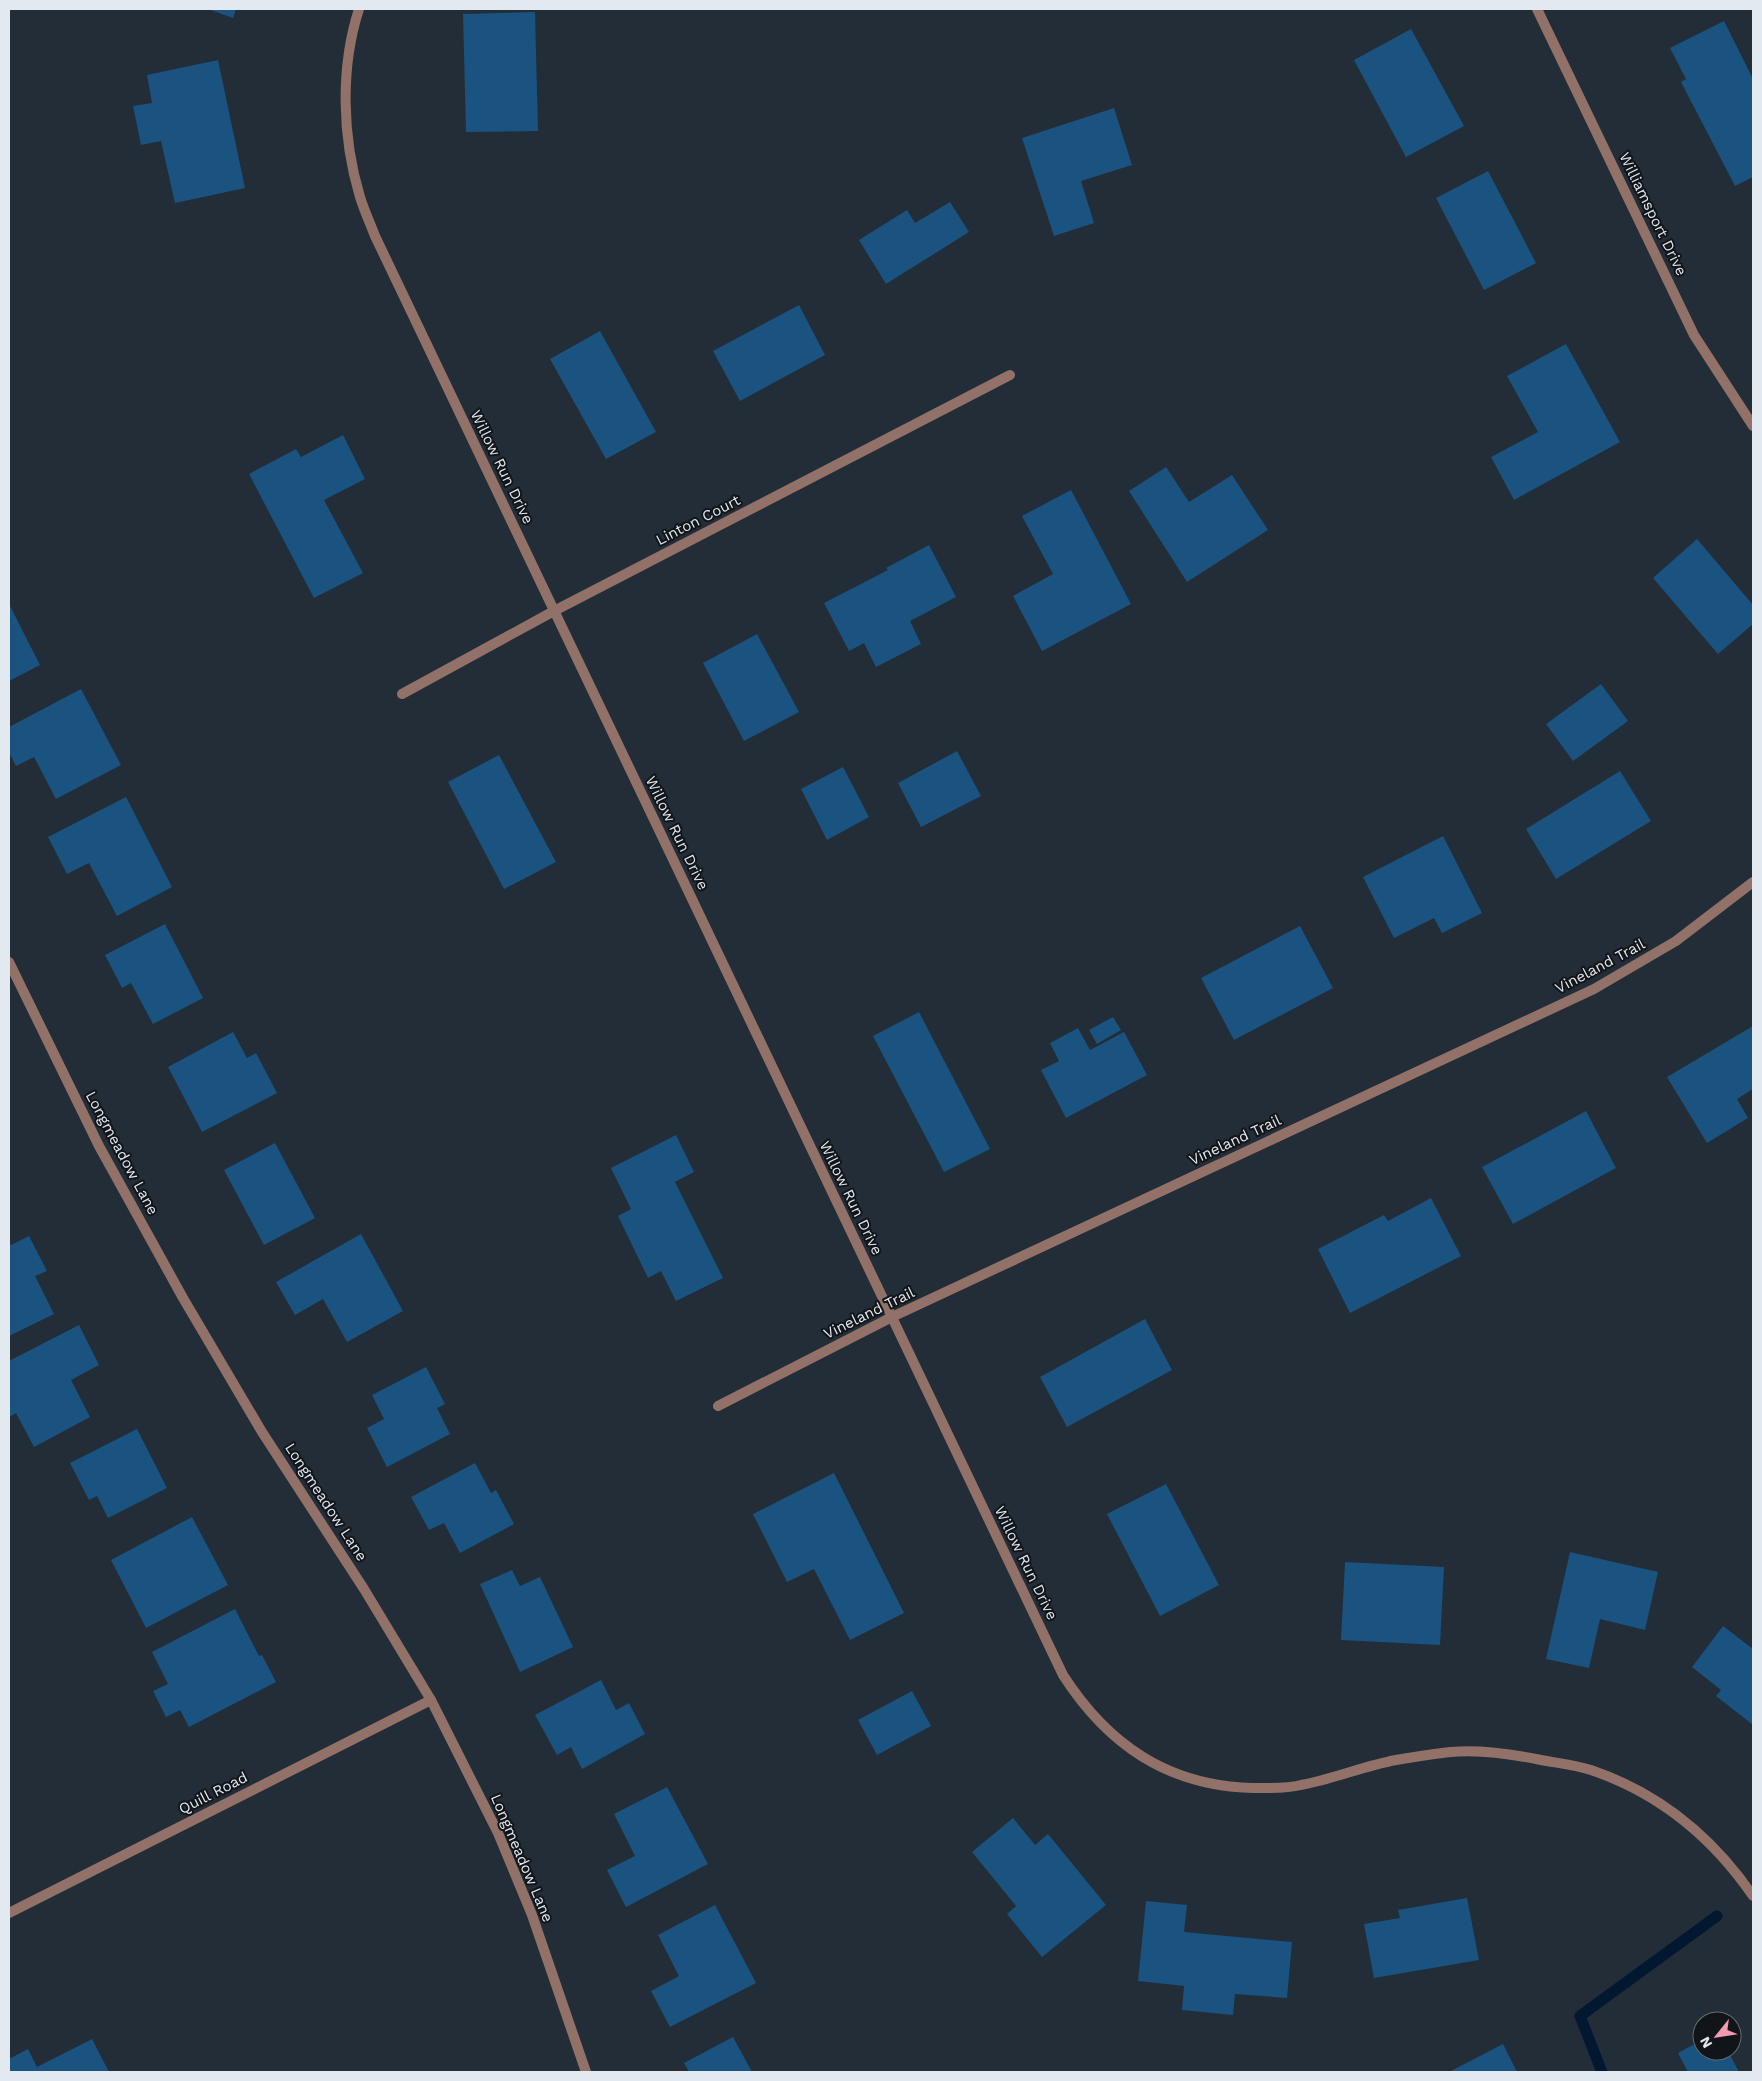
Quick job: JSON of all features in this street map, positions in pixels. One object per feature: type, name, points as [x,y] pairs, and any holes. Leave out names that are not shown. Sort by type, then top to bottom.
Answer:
[{"type":"street","name":"Willow Run Drive","points":[[359,9],[353,28],[346,88],[346,119],[351,155],[360,196],[375,236],[1063,1675],[1077,1698],[1114,1737],[1137,1753],[1172,1772],[1197,1781],[1227,1787],[1278,1789],[1301,1785],[1395,1760],[1453,1752],[1484,1752],[1521,1756],[1589,1770],[1622,1782],[1660,1804],[1695,1830],[1710,1843],[1753,1896]]},
{"type":"street","name":"Williamsport Drive","points":[[1537,9],[1694,335],[1753,426]]},
{"type":"street","name":"Linton Court","points":[[402,694],[554,611],[1010,375]]},
{"type":"street","name":"Vineland Trail","points":[[718,1406],[892,1317],[1594,989],[1676,941],[1753,882]]},
{"type":"street","name":"Longmeadow Lane","points":[[9,962],[99,1146],[183,1298],[262,1432],[364,1589],[432,1700],[498,1833],[532,1915],[586,2072]]},
{"type":"street","name":"Quill Road","points":[[9,1913],[432,1700]]},
{"type":"building","points":[[208,9],[236,9],[233,18]]},
{"type":"building","points":[[535,12],[538,131],[466,132],[463,14]]},
{"type":"building","points":[[1724,21],[1753,79],[1753,177],[1735,186],[1681,82],[1686,79],[1670,48]]},
{"type":"building","points":[[1411,29],[1464,126],[1406,157],[1354,60]]},
{"type":"building","points":[[218,60],[245,188],[175,203],[161,141],[141,145],[133,106],[152,103],[147,75]]},
{"type":"building","points":[[1114,108],[1132,165],[1081,181],[1094,223],[1054,236],[1022,138]]},
{"type":"building","points":[[1488,171],[1536,263],[1484,290],[1436,198]]},
{"type":"building","points":[[950,202],[969,232],[886,284],[859,240],[907,210],[915,223]]},
{"type":"building","points":[[799,305],[825,355],[740,401],[713,351]]},
{"type":"building","points":[[600,331],[656,432],[606,459],[550,359]]},
{"type":"building","points":[[1566,344],[1620,442],[1514,500],[1491,457],[1538,432],[1507,376]]},
{"type":"building","points":[[343,435],[365,479],[324,500],[363,573],[314,598],[249,474],[296,449],[301,457]]},
{"type":"building","points":[[1166,467],[1189,502],[1232,475],[1268,530],[1187,582],[1129,491]]},
{"type":"building","points":[[1071,490],[1131,604],[1042,651],[1013,596],[1053,574],[1022,516]]},
{"type":"building","points":[[1697,539],[1753,605],[1753,624],[1718,654],[1653,578]]},
{"type":"building","points":[[929,545],[956,597],[910,621],[921,644],[876,667],[864,643],[849,651],[824,603],[888,570],[886,568]]},
{"type":"building","points":[[9,604],[40,665],[9,681]]},
{"type":"building","points":[[757,634],[799,712],[744,741],[703,663]]},
{"type":"building","points":[[1601,684],[1628,721],[1573,761],[1546,724]]},
{"type":"building","points":[[81,689],[121,765],[56,799],[34,757],[16,766],[9,752],[9,727]]},
{"type":"building","points":[[957,751],[981,796],[921,827],[898,783]]},
{"type":"building","points":[[499,755],[556,862],[504,889],[448,782]]},
{"type":"building","points":[[843,767],[869,817],[827,840],[801,789]]},
{"type":"building","points":[[1620,771],[1651,821],[1556,879],[1526,829]]},
{"type":"building","points":[[126,797],[172,887],[117,916],[89,863],[67,874],[48,837]]},
{"type":"building","points":[[1443,836],[1482,913],[1442,933],[1434,918],[1394,938],[1363,877]]},
{"type":"building","points":[[165,924],[203,998],[153,1024],[131,983],[122,988],[105,955]]},
{"type":"building","points":[[1300,926],[1333,988],[1234,1040],[1201,978]]},
{"type":"building","points":[[919,1012],[990,1149],[944,1172],[873,1036]]},
{"type":"building","points":[[1113,1017],[1121,1030],[1097,1044],[1089,1030]]},
{"type":"building","points":[[1753,1026],[1753,1089],[1737,1099],[1748,1118],[1707,1143],[1667,1077]]},
{"type":"building","points":[[1078,1028],[1090,1050],[1124,1032],[1147,1075],[1066,1118],[1041,1070],[1059,1061],[1050,1043]]},
{"type":"building","points":[[233,1032],[247,1058],[256,1053],[277,1093],[202,1132],[168,1067]]},
{"type":"building","points":[[1586,1111],[1616,1168],[1513,1224],[1482,1167]]},
{"type":"building","points":[[676,1135],[694,1172],[675,1182],[723,1278],[676,1301],[661,1271],[648,1278],[618,1216],[631,1209],[611,1168]]},
{"type":"building","points":[[275,1143],[315,1218],[264,1245],[224,1170]]},
{"type":"building","points":[[1431,1198],[1461,1256],[1350,1313],[1318,1249],[1384,1215],[1388,1221]]},
{"type":"building","points":[[361,1234],[403,1311],[347,1342],[323,1299],[295,1315],[276,1282]]},
{"type":"building","points":[[29,1236],[47,1271],[35,1276],[54,1314],[9,1336],[9,1246]]},
{"type":"building","points":[[1145,1319],[1172,1370],[1067,1427],[1040,1377]]},
{"type":"building","points":[[79,1325],[99,1365],[71,1380],[90,1417],[34,1447],[16,1413],[9,1417],[9,1361]]},
{"type":"building","points":[[426,1367],[445,1404],[437,1408],[450,1434],[387,1467],[367,1428],[384,1419],[372,1395]]},
{"type":"building","points":[[137,1429],[167,1488],[108,1518],[97,1496],[89,1500],[70,1463]]},
{"type":"building","points":[[475,1463],[491,1493],[496,1490],[514,1524],[460,1553],[444,1523],[429,1530],[411,1497]]},
{"type":"building","points":[[834,1473],[904,1613],[850,1640],[814,1569],[787,1582],[753,1514]]},
{"type":"building","points":[[1166,1484],[1219,1585],[1160,1616],[1107,1514]]},
{"type":"building","points":[[192,1517],[228,1585],[146,1628],[111,1560]]},
{"type":"building","points":[[1570,1552],[1658,1572],[1645,1630],[1600,1619],[1589,1668],[1546,1659]]},
{"type":"building","points":[[1345,1562],[1444,1567],[1440,1645],[1341,1640]]},
{"type":"building","points":[[512,1570],[520,1586],[540,1577],[573,1647],[520,1672],[480,1584]]},
{"type":"building","points":[[235,1609],[259,1656],[262,1655],[276,1682],[189,1727],[180,1710],[166,1717],[153,1691],[168,1684],[152,1652]]},
{"type":"building","points":[[1723,1626],[1753,1649],[1753,1725],[1716,1696],[1721,1690],[1692,1667]]},
{"type":"building","points":[[601,1680],[616,1710],[629,1703],[645,1734],[582,1769],[571,1747],[557,1755],[535,1715]]},
{"type":"building","points":[[912,1691],[931,1726],[877,1755],[858,1720]]},
{"type":"building","points":[[667,1787],[708,1864],[626,1907],[607,1870],[635,1856],[614,1814]]},
{"type":"building","points":[[1013,1818],[1035,1845],[1048,1834],[1106,1905],[1042,1957],[1007,1914],[1016,1906],[972,1852]]},
{"type":"building","points":[[1467,1898],[1479,1960],[1374,1978],[1364,1924],[1400,1918],[1398,1910]]},
{"type":"building","points":[[1146,1901],[1187,1905],[1184,1932],[1292,1942],[1287,1998],[1235,1994],[1233,2015],[1182,2010],[1184,1986],[1138,1981]]},
{"type":"building","points":[[715,1905],[756,1983],[670,2027],[651,1991],[679,1976],[658,1935]]},
{"type":"building","points":[[733,2037],[752,2072],[689,2072],[684,2063]]},
{"type":"building","points":[[92,2039],[109,2072],[9,2072],[9,2059],[28,2049],[37,2067]]},
{"type":"building","points":[[1503,2044],[1517,2072],[1449,2072]]},
{"type":"building","points":[[1692,2045],[1692,2061],[1733,2061],[1739,2072],[1688,2072],[1678,2053]]},
{"type":"waterway","points":[[1602,2072],[1580,2016],[1717,1916]]}]
